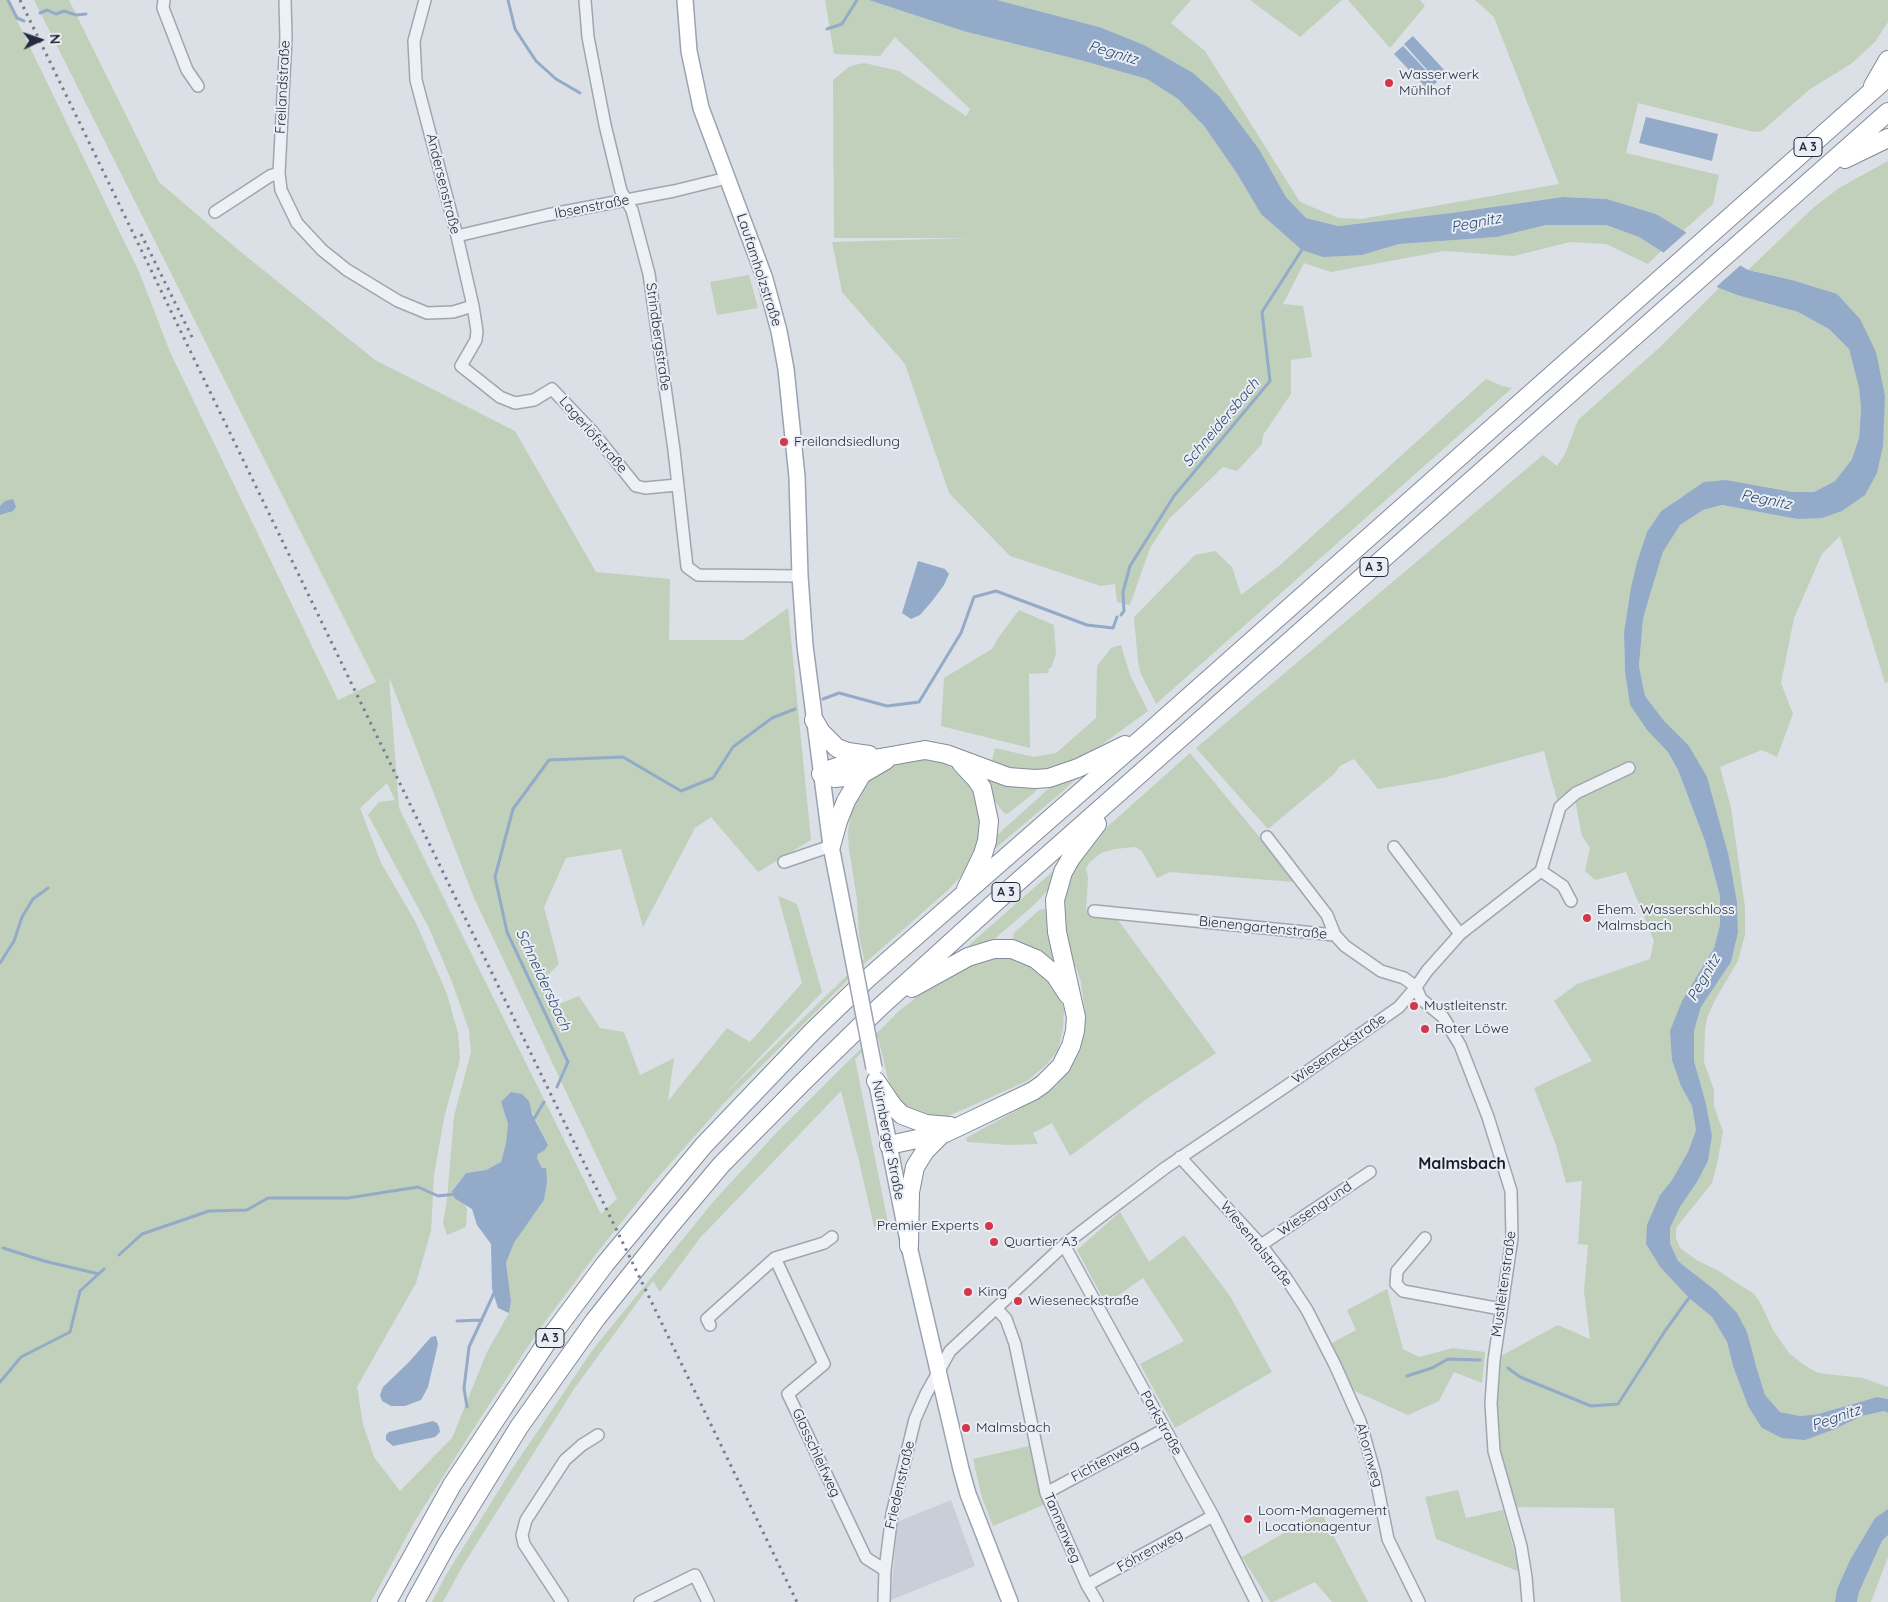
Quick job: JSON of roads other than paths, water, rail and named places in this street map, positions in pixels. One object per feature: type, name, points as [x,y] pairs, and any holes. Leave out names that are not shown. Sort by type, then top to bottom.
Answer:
[{"type":"highway","points":[[1868,95],[1888,60]]},
{"type":"highway","name":"A 3","points":[[386,1602],[452,1485],[549,1339],[635,1228],[704,1145],[813,1031],[868,979],[1192,695],[1888,77]]},
{"type":"highway","name":"A 3","points":[[415,1602],[447,1544],[519,1427],[626,1278],[721,1166],[880,1007],[1020,880],[1888,112]]},
{"type":"highway","points":[[1820,172],[1888,138]]},
{"type":"highway","points":[[814,720],[825,737],[837,748],[858,754],[895,755]]},
{"type":"highway","points":[[821,774],[846,764],[925,750],[946,754],[1008,777],[1035,780],[1049,778],[1085,765],[1148,733]]},
{"type":"highway","points":[[821,774],[835,778],[862,774],[895,755]]},
{"type":"highway","points":[[957,759],[982,788],[989,821],[988,841],[962,896]]},
{"type":"highway","points":[[831,846],[838,821],[862,774]]},
{"type":"highway","points":[[909,1246],[910,1192],[915,1166],[929,1146],[953,1129],[1027,1094],[1053,1075],[1061,1066],[1071,1046],[1075,1032],[1075,1010],[1057,932],[1055,900],[1058,886],[1063,872],[1075,852],[1134,780]]},
{"type":"highway","points":[[880,1007],[947,967],[981,951],[994,948],[1012,949],[1036,959],[1055,975],[1075,1010]]},
{"type":"highway","points":[[875,1074],[893,1106],[902,1115],[917,1122],[953,1129]]},
{"type":"highway","points":[[889,1145],[953,1129]]},
{"type":"main road","name":"Laufamholzstraße","points":[[685,0],[689,51],[695,82],[710,134],[767,286],[784,357],[797,477],[800,576],[811,697]]},
{"type":"main road","name":"Nürnberger Straße","points":[[811,697],[831,846],[909,1246],[956,1453],[968,1494],[1010,1602]]},
{"type":"street","points":[[164,0],[163,8],[184,61],[198,86]]},
{"type":"street","name":"Freilandstraße","points":[[285,0],[286,38],[279,173],[281,190],[297,223],[322,250],[347,270],[398,301],[427,313],[453,312],[473,306]]},
{"type":"street","name":"Andersenstraße","points":[[425,0],[414,41],[416,80],[457,236],[477,331],[476,340],[461,366]]},
{"type":"street","name":"Strindbergstraße","points":[[585,0],[588,36],[600,104],[621,191],[635,218],[649,274],[665,385],[687,566],[698,575],[800,576]]},
{"type":"street","points":[[215,212],[270,176],[279,173]]},
{"type":"street","name":"Ibsenstraße","points":[[457,236],[547,215],[727,178]]},
{"type":"street","name":"Lagerlöfstraße","points":[[461,366],[500,397],[515,403],[534,400],[552,389],[591,430],[636,486],[645,488],[678,485]]},
{"type":"street","points":[[1571,901],[1563,886],[1541,871],[1560,807],[1576,793],[1630,768]]},
{"type":"street","points":[[1267,837],[1326,915],[1335,936]]},
{"type":"street","points":[[784,862],[831,846]]},
{"type":"street","points":[[1394,847],[1460,934]]},
{"type":"street","name":"Wieseneckstraße","points":[[938,1373],[950,1351],[1064,1245],[1180,1157],[1288,1086],[1399,1007],[1416,987],[1426,971],[1460,934],[1541,871]]},
{"type":"street","name":"Bienengartenstraße","points":[[1094,910],[1335,936],[1345,946],[1381,971],[1404,978],[1416,987]]},
{"type":"street","name":"Mustleitenstraße","points":[[1416,987],[1421,999],[1443,1017],[1460,1044],[1488,1116],[1511,1191],[1512,1238],[1494,1360],[1491,1403],[1494,1451],[1521,1546],[1528,1602]]},
{"type":"street","name":"Wiesentalstraße","points":[[1180,1157],[1261,1245],[1307,1310],[1335,1365]]},
{"type":"street","name":"Wiesengrund","points":[[1261,1245],[1370,1172]]},
{"type":"street","points":[[710,1325],[707,1319],[775,1258],[824,1243],[832,1237]]},
{"type":"street","points":[[1425,1238],[1398,1271],[1396,1284],[1403,1291],[1501,1309]]},
{"type":"street","name":"Parkstraße","points":[[1064,1245],[1213,1516],[1256,1602]]},
{"type":"street","name":"Glasschleifweg","points":[[775,1258],[824,1364],[788,1394],[866,1558],[885,1570]]},
{"type":"street","name":"Tannenweg","points":[[997,1309],[1006,1319],[1015,1344],[1046,1493],[1087,1585],[1097,1602]]},
{"type":"street","name":"Ahornweg","points":[[1335,1365],[1360,1421],[1376,1474],[1388,1539],[1419,1602]]},
{"type":"street","name":"Friedenstraße","points":[[884,1602],[885,1570],[892,1514],[915,1419],[938,1373]]},
{"type":"street","name":"Fichtenweg","points":[[1046,1493],[1165,1429]]},
{"type":"street","points":[[562,1602],[524,1544],[522,1535],[526,1520],[565,1460],[582,1445],[598,1435]]},
{"type":"street","name":"Föhrenweg","points":[[1087,1585],[1213,1516]]},
{"type":"street","points":[[640,1602],[695,1575],[708,1602]]},
{"type":"water","name":"Pegnitz","points":[[869,0],[997,0],[1099,27],[1144,45],[1193,73],[1220,97],[1259,149],[1286,197],[1306,218],[1338,226],[1451,213],[1563,197],[1607,199],[1656,214],[1748,270],[1792,280],[1837,294],[1860,319],[1876,352],[1885,396],[1883,446],[1877,473],[1865,495],[1842,511],[1822,518],[1797,519],[1722,505],[1703,510],[1680,525],[1663,552],[1652,588],[1643,619],[1639,666],[1645,696],[1665,722],[1689,746],[1707,777],[1729,857],[1737,902],[1738,933],[1731,962],[1701,1007],[1694,1031],[1694,1061],[1706,1104],[1712,1136],[1708,1161],[1697,1182],[1680,1207],[1670,1228],[1670,1243],[1678,1261],[1716,1291],[1737,1313],[1747,1332],[1765,1395],[1780,1412],[1800,1416],[1818,1414],[1877,1397],[1888,1399],[1888,1413],[1884,1411],[1862,1416],[1835,1429],[1805,1440],[1782,1438],[1762,1428],[1748,1406],[1733,1366],[1727,1342],[1712,1317],[1689,1298],[1661,1268],[1646,1244],[1647,1225],[1660,1195],[1672,1180],[1688,1152],[1696,1130],[1692,1106],[1681,1086],[1672,1060],[1670,1031],[1682,1001],[1714,948],[1720,925],[1720,896],[1705,841],[1678,770],[1668,752],[1647,730],[1630,705],[1625,672],[1624,632],[1631,587],[1647,532],[1661,511],[1704,482],[1726,480],[1793,492],[1814,492],[1835,481],[1852,459],[1859,438],[1861,409],[1859,388],[1849,349],[1829,329],[1798,312],[1719,288],[1639,237],[1606,225],[1546,225],[1497,237],[1399,244],[1362,255],[1323,257],[1302,250],[1261,214],[1236,172],[1204,126],[1178,99],[1147,79],[963,31]]},
{"type":"water","points":[[1413,36],[1446,72],[1437,81],[1404,44]]},
{"type":"water","points":[[1403,46],[1437,82],[1428,90],[1394,54]]},
{"type":"water","points":[[1646,117],[1718,134],[1712,161],[1639,143]]},
{"type":"water","points":[[13,499],[16,507],[13,511],[0,515],[0,506],[5,501]]},
{"type":"water","points":[[918,561],[945,569],[949,574],[944,585],[933,600],[920,615],[911,619],[902,613]]},
{"type":"water","points":[[511,1092],[522,1094],[529,1101],[532,1114],[548,1145],[545,1150],[538,1154],[537,1158],[542,1168],[546,1168],[547,1182],[544,1200],[514,1243],[506,1263],[511,1301],[509,1313],[498,1308],[492,1289],[491,1244],[477,1225],[472,1209],[454,1198],[452,1191],[466,1173],[486,1170],[501,1162],[508,1124],[501,1102]]},
{"type":"water","points":[[436,1336],[438,1344],[428,1387],[421,1400],[405,1406],[391,1406],[382,1401],[380,1395],[383,1387],[431,1337]]},
{"type":"water","points":[[433,1421],[437,1423],[440,1432],[435,1437],[393,1446],[386,1440],[386,1435],[389,1432]]},
{"type":"water","points":[[1888,1509],[1888,1535],[1882,1541],[1859,1592],[1857,1602],[1835,1602],[1837,1589],[1850,1560],[1875,1518]]},
{"type":"waterway","points":[[8,0],[17,18],[24,21]]},
{"type":"waterway","points":[[508,0],[515,29],[536,61],[556,79],[580,93]]},
{"type":"waterway","points":[[827,29],[842,24],[857,0]]},
{"type":"waterway","points":[[40,13],[47,10],[56,14],[64,11],[76,15],[86,14]]},
{"type":"waterway","name":"Schneidersbach","points":[[1121,615],[1124,611],[1123,592],[1130,566],[1174,496],[1270,381],[1262,312],[1303,248]]},
{"type":"waterway","name":"Schneidersbach","points":[[823,699],[839,693],[887,706],[919,702],[961,633],[974,597],[996,591],[1087,625],[1113,628],[1117,617]]},
{"type":"waterway","name":"Schneidersbach","points":[[557,1087],[568,1062],[507,932],[495,877],[513,809],[549,760],[623,757],[681,791],[713,778],[733,747],[772,718],[795,709]]},
{"type":"waterway","points":[[0,963],[14,941],[22,917],[33,899],[48,888]]},
{"type":"waterway","name":"Schneidersbach","points":[[532,1122],[544,1102]]},
{"type":"waterway","name":"Schneidersbach","points":[[119,1255],[142,1234],[209,1211],[247,1210],[268,1198],[348,1198],[418,1187],[438,1196],[455,1194]]},
{"type":"waterway","points":[[3,1248],[44,1261],[99,1274]]},
{"type":"waterway","name":"Schneidersbach","points":[[0,1382],[21,1357],[70,1332],[80,1291],[104,1269]]},
{"type":"waterway","points":[[467,1407],[464,1388],[469,1347],[495,1291]]},
{"type":"waterway","points":[[1508,1368],[1520,1377],[1591,1406],[1618,1404],[1665,1331],[1691,1295]]},
{"type":"waterway","points":[[457,1321],[482,1320]]},
{"type":"waterway","points":[[1407,1376],[1432,1368],[1448,1359],[1480,1360]]},
{"type":"railway","points":[[20,0],[797,1602]]},
{"type":"railway","points":[[141,234],[193,339]]},
{"type":"place","name":"Wasserwerk Mühlhof","points":[[1389,83]]},
{"type":"place","name":"Freilandsiedlung","points":[[784,442]]},
{"type":"place","name":"Ehem. Wasserschloss Malmsbach","points":[[1587,918]]},
{"type":"place","name":"Mustleitenstr.","points":[[1414,1006]]},
{"type":"place","name":"Roter Löwe","points":[[1425,1029]]},
{"type":"place","name":"Premier Experts","points":[[989,1226]]},
{"type":"place","name":"Quartier A3","points":[[994,1242]]},
{"type":"place","name":"King","points":[[968,1292]]},
{"type":"place","name":"Wieseneckstraße","points":[[1018,1301]]},
{"type":"place","name":"Malmsbach","points":[[966,1428]]},
{"type":"place","name":"Loom-Management | Locationagentur","points":[[1248,1519]]},
{"type":"district","name":"Malmsbach","points":[[1462,1164]]}]
